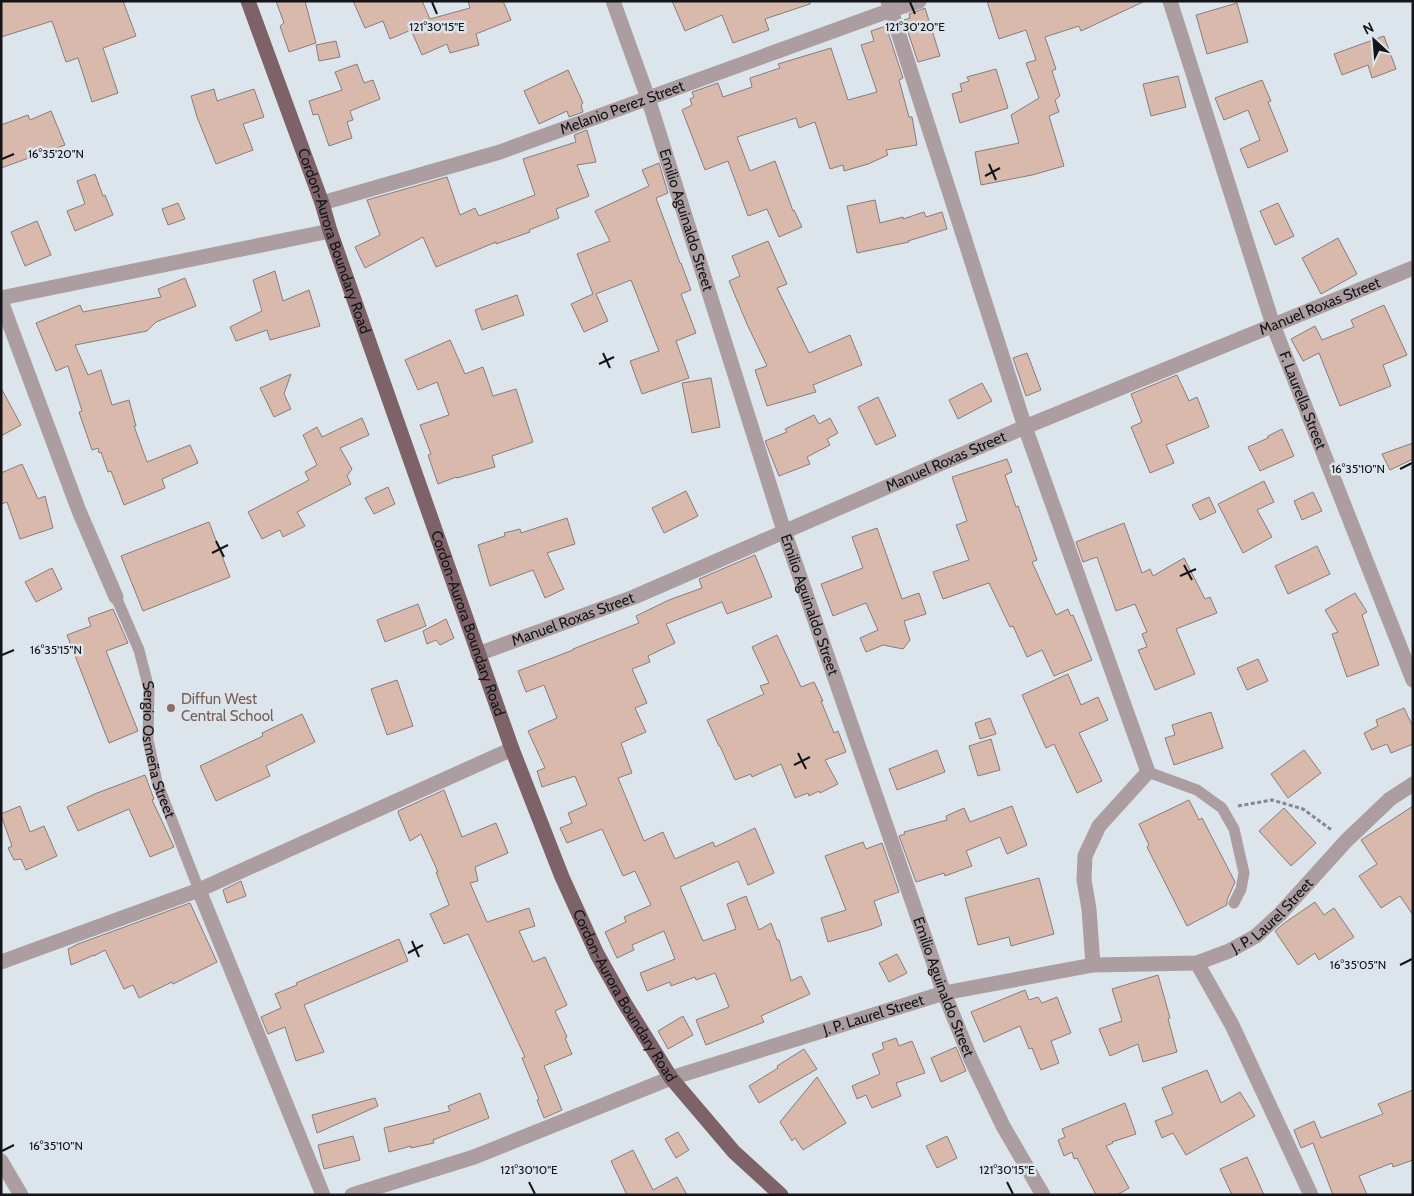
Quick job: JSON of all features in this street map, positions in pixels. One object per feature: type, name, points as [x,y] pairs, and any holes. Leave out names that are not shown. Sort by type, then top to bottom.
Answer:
[{"type":"main road","name":"Cordon-Aurora Boundary Road","points":[[248,1],[322,203],[330,231],[512,749],[562,877],[597,954],[625,1004],[671,1078],[734,1152],[781,1195]]},
{"type":"street","name":"Emilio Aguinaldo Street","points":[[613,1],[648,98],[784,531],[944,993],[970,1057],[1002,1126],[1043,1195]]},
{"type":"street","name":"Melanio Perez Street","points":[[322,203],[500,152],[889,6],[919,1]]},
{"type":"street","name":"F. Laurella Street","points":[[1170,1],[1273,325],[1413,680]]},
{"type":"street","points":[[889,6],[1025,427],[1148,772],[1099,826],[1085,856],[1084,880],[1089,909],[1092,964]]},
{"type":"street","points":[[1,299],[330,231]]},
{"type":"street","name":"Manuel Roxas Street","points":[[478,654],[634,597],[1025,427],[1413,268]]},
{"type":"street","name":"Sergio Osmeña Street","points":[[1,299],[79,511],[116,597]]},
{"type":"street","points":[[1,962],[199,890],[512,749]]},
{"type":"street","name":"J. P. Laurel Street","points":[[352,1195],[474,1157],[671,1078],[944,993],[1092,964],[1197,963],[1229,951],[1256,936],[1280,914],[1346,841],[1390,799],[1413,784]]},
{"type":"street","name":"Sergio Osmeña Street","points":[[199,890],[323,1195]]},
{"type":"street","points":[[1197,963],[1232,1025],[1311,1195]]},
{"type":"street","points":[[1,1160],[21,1195]]},
{"type":"lane","name":"Sergio Osmeña Street","points":[[116,597],[140,650],[149,689],[148,740],[158,782],[199,890]]},
{"type":"lane","points":[[1148,772],[1196,790],[1222,808],[1234,829],[1244,873],[1241,889],[1234,902]]},
{"type":"path","points":[[1222,808],[1272,800],[1303,810],[1346,841]]},
{"type":"building","points":[[1,1],[123,1],[136,36],[103,48],[118,93],[92,102],[78,58],[66,62],[52,21],[1,37]]},
{"type":"building","points":[[276,1],[305,1],[316,43],[289,52],[280,26],[284,23]]},
{"type":"building","points":[[353,1],[422,1],[430,19],[470,8],[468,1],[503,1],[511,20],[476,34],[479,45],[450,53],[447,44],[422,55],[411,30],[390,39],[383,21],[365,28]]},
{"type":"building","points":[[672,1],[810,1],[810,4],[765,19],[769,30],[733,43],[722,15],[685,31]]},
{"type":"building","points":[[987,1],[1145,1],[1081,31],[1079,26],[1045,37],[1056,69],[1052,71],[1060,96],[1055,100],[1059,112],[1049,116],[1064,166],[1032,175],[981,185],[975,152],[1019,143],[1011,115],[1039,98],[1026,63],[1036,60],[1026,30],[999,39]]},
{"type":"building","points":[[1237,3],[1248,42],[1207,54],[1196,15]]},
{"type":"building","points":[[925,8],[940,56],[918,62],[904,20],[910,18],[909,14]]},
{"type":"building","points":[[886,26],[903,78],[899,80],[909,117],[912,117],[917,145],[886,150],[888,155],[868,164],[844,171],[843,165],[830,169],[815,122],[799,128],[796,118],[737,137],[750,171],[775,161],[793,211],[802,227],[779,237],[767,209],[748,216],[728,161],[705,170],[682,110],[692,105],[690,99],[694,97],[692,92],[718,83],[723,97],[752,87],[750,78],[780,68],[778,64],[831,48],[848,100],[877,92],[861,45],[874,41],[871,31]]},
{"type":"building","points":[[1384,36],[1396,69],[1372,78],[1368,65],[1342,75],[1334,54]]},
{"type":"building","points":[[336,41],[340,57],[319,61],[316,45]]},
{"type":"building","points":[[357,64],[364,83],[373,80],[380,99],[350,111],[353,120],[347,122],[352,138],[329,146],[318,114],[313,115],[309,101],[342,90],[335,72]]},
{"type":"building","points":[[996,69],[1008,108],[960,123],[952,94],[962,91],[960,84],[969,81],[967,77]]},
{"type":"building","points":[[568,70],[583,103],[581,105],[583,112],[569,117],[567,111],[539,124],[524,91]]},
{"type":"building","points":[[1178,76],[1186,107],[1151,116],[1143,84]]},
{"type":"building","points":[[1262,80],[1271,101],[1268,102],[1288,151],[1248,168],[1240,149],[1260,140],[1248,110],[1224,120],[1215,98]]},
{"type":"building","points":[[214,89],[217,101],[254,89],[264,117],[243,124],[253,150],[216,164],[197,117],[191,96]]},
{"type":"building","points":[[51,111],[65,145],[1,168],[1,125],[28,115],[30,120]]},
{"type":"building","points":[[587,130],[596,162],[577,165],[589,196],[556,209],[559,218],[529,230],[530,232],[496,244],[496,242],[436,267],[423,237],[365,268],[355,247],[380,235],[367,200],[447,177],[460,215],[475,208],[479,216],[535,195],[523,159],[576,142],[574,135]]},
{"type":"building","points":[[659,163],[668,193],[656,198],[691,290],[681,294],[696,333],[676,341],[689,378],[642,394],[630,361],[659,351],[631,280],[596,294],[608,321],[584,332],[571,304],[593,294],[577,254],[610,241],[595,211],[649,186],[642,170]]},
{"type":"building","points":[[95,174],[103,196],[105,195],[113,215],[75,231],[67,211],[85,204],[77,181]]},
{"type":"building","points":[[875,200],[880,223],[903,217],[903,219],[924,212],[926,217],[942,212],[947,229],[909,242],[857,253],[847,206]]},
{"type":"building","points":[[178,203],[185,219],[168,225],[162,209]]},
{"type":"building","points":[[1278,203],[1294,236],[1275,245],[1260,211]]},
{"type":"building","points":[[37,221],[51,255],[25,266],[11,232]]},
{"type":"building","points":[[1338,238],[1357,274],[1321,294],[1302,258]]},
{"type":"building","points":[[768,241],[787,284],[777,288],[809,353],[850,335],[862,365],[813,385],[816,392],[767,406],[755,370],[767,366],[729,281],[740,276],[732,256]]},
{"type":"building","points":[[275,271],[283,301],[309,290],[320,326],[270,340],[267,330],[236,341],[230,327],[262,311],[253,280]]},
{"type":"building","points":[[185,278],[196,306],[156,322],[147,331],[75,345],[88,375],[101,370],[112,405],[129,400],[136,426],[134,426],[147,462],[190,445],[198,463],[162,479],[165,488],[124,505],[111,471],[108,472],[101,452],[99,453],[98,448],[92,450],[79,412],[82,411],[68,366],[56,371],[36,323],[80,305],[83,312],[161,297],[158,289]]},
{"type":"building","points":[[517,295],[524,315],[482,330],[475,310]]},
{"type":"building","points":[[1384,305],[1407,355],[1383,365],[1391,386],[1340,406],[1319,353],[1303,361],[1291,339],[1315,326],[1322,340],[1354,327],[1351,320]]},
{"type":"building","points":[[450,340],[465,374],[483,367],[493,396],[516,389],[533,442],[492,456],[495,467],[456,477],[438,484],[428,455],[431,454],[420,425],[449,415],[437,382],[418,390],[405,360]]},
{"type":"building","points":[[1027,353],[1041,390],[1026,396],[1013,358]]},
{"type":"building","points":[[291,374],[284,394],[291,409],[274,417],[260,388]]},
{"type":"building","points":[[1177,375],[1189,401],[1197,397],[1209,427],[1166,445],[1174,463],[1150,473],[1131,427],[1142,422],[1131,394]]},
{"type":"building","points":[[711,378],[720,427],[692,433],[682,383]]},
{"type":"building","points":[[982,383],[992,401],[958,419],[949,400]]},
{"type":"building","points":[[1,388],[21,425],[1,436]]},
{"type":"building","points":[[878,397],[896,436],[876,445],[858,407]]},
{"type":"building","points":[[814,415],[819,424],[830,418],[838,433],[827,439],[830,445],[807,457],[810,464],[779,476],[765,441],[787,432],[785,429]]},
{"type":"building","points":[[362,418],[369,435],[340,448],[352,469],[347,476],[351,484],[297,512],[305,526],[283,537],[280,530],[262,539],[248,512],[309,480],[305,472],[317,465],[303,435],[317,427],[322,437]]},
{"type":"building","points":[[1282,429],[1294,456],[1260,471],[1248,447]]},
{"type":"building","points":[[1413,443],[1413,459],[1390,470],[1382,454]]},
{"type":"building","points":[[1007,459],[1012,472],[1005,475],[1037,560],[1032,562],[1056,615],[1068,609],[1071,616],[1073,615],[1092,660],[1054,676],[1042,650],[1027,657],[1013,626],[1010,627],[989,583],[943,599],[933,572],[969,560],[956,525],[967,521],[952,477]]},
{"type":"building","points":[[22,464],[38,499],[45,496],[53,528],[20,539],[7,502],[1,504],[1,473]]},
{"type":"building","points":[[1264,481],[1274,502],[1257,510],[1272,537],[1243,553],[1218,504]]},
{"type":"building","points":[[388,487],[395,504],[374,514],[365,498]]},
{"type":"building","points":[[686,491],[698,516],[664,533],[652,508]]},
{"type":"building","points":[[1313,492],[1322,511],[1302,520],[1294,501]]},
{"type":"building","points":[[1209,497],[1216,512],[1200,520],[1192,505]]},
{"type":"building","points":[[567,518],[575,544],[547,553],[564,589],[545,598],[533,570],[490,586],[478,545],[505,536],[504,533],[520,529],[521,533]]},
{"type":"building","points":[[209,522],[230,577],[143,611],[121,556]]},
{"type":"building","points":[[1124,523],[1142,573],[1150,569],[1153,576],[1184,558],[1205,599],[1210,597],[1217,613],[1176,629],[1195,674],[1155,690],[1138,650],[1147,647],[1142,634],[1147,632],[1135,604],[1116,611],[1097,557],[1083,562],[1076,542]]},
{"type":"building","points":[[877,528],[902,599],[919,593],[926,614],[904,621],[910,640],[903,649],[883,645],[866,652],[860,638],[878,630],[866,603],[833,616],[821,584],[863,568],[852,537]]},
{"type":"building","points":[[1317,546],[1330,574],[1288,594],[1275,566]]},
{"type":"building","points":[[755,555],[772,597],[727,614],[722,602],[666,624],[675,643],[648,656],[650,662],[632,669],[647,703],[635,708],[646,732],[621,743],[632,773],[618,778],[644,841],[663,832],[675,859],[713,842],[715,847],[755,828],[774,873],[748,885],[738,861],[680,887],[703,941],[736,929],[727,904],[746,896],[759,930],[771,923],[777,940],[779,940],[791,981],[801,976],[810,994],[761,1016],[764,1022],[706,1045],[696,1020],[729,1007],[715,973],[696,980],[695,977],[671,986],[670,982],[647,991],[640,973],[675,959],[664,931],[632,945],[634,950],[617,958],[605,932],[626,922],[624,917],[651,905],[635,871],[623,876],[602,829],[567,843],[560,828],[572,823],[568,813],[587,805],[575,776],[542,787],[537,771],[545,768],[528,731],[557,718],[544,685],[526,692],[518,671],[639,623],[636,616],[669,600],[702,588],[699,579]]},
{"type":"building","points":[[52,568],[62,589],[36,602],[25,582]]},
{"type":"building","points":[[1355,593],[1367,612],[1362,615],[1379,665],[1347,677],[1332,634],[1338,632],[1325,610]]},
{"type":"building","points":[[418,604],[426,626],[385,642],[377,620]]},
{"type":"building","points":[[113,609],[128,643],[106,651],[138,731],[109,743],[67,635],[91,626],[88,618]]},
{"type":"building","points":[[446,619],[454,638],[440,645],[436,640],[427,644],[423,631]]},
{"type":"building","points":[[777,635],[801,687],[814,682],[834,733],[838,731],[846,752],[825,760],[838,784],[809,796],[808,793],[795,798],[781,764],[752,777],[751,774],[735,780],[707,720],[764,694],[760,686],[769,683],[752,647]]},
{"type":"building","points":[[1258,659],[1268,681],[1247,690],[1237,668]]},
{"type":"building","points":[[1068,674],[1081,705],[1098,697],[1108,720],[1079,733],[1102,781],[1077,793],[1054,744],[1046,748],[1022,695]]},
{"type":"building","points":[[397,680],[413,726],[387,735],[371,689]]},
{"type":"building","points":[[1404,708],[1413,727],[1413,744],[1391,753],[1387,744],[1372,750],[1364,733],[1378,726],[1376,720]]},
{"type":"building","points":[[1211,712],[1223,748],[1174,765],[1165,738],[1175,735],[1172,725]]},
{"type":"building","points":[[302,714],[315,742],[266,766],[270,776],[216,801],[200,766],[263,736],[262,733]]},
{"type":"building","points":[[990,718],[996,734],[980,739],[975,723]]},
{"type":"building","points":[[991,739],[1000,770],[978,776],[969,746]]},
{"type":"building","points":[[937,750],[945,772],[897,790],[889,769]]},
{"type":"building","points":[[1304,750],[1321,773],[1288,798],[1271,774]]},
{"type":"building","points":[[145,775],[154,799],[152,800],[174,847],[150,857],[129,809],[78,831],[67,807],[97,793]]},
{"type":"building","points":[[444,790],[462,837],[496,823],[508,853],[475,867],[478,881],[470,883],[487,922],[529,908],[535,926],[519,931],[533,962],[545,957],[567,1005],[555,1011],[567,1037],[565,1038],[572,1054],[544,1066],[562,1110],[544,1118],[537,1100],[539,1099],[522,1058],[525,1057],[468,934],[444,944],[430,914],[449,905],[436,872],[438,872],[421,834],[410,841],[399,815],[398,811]]},
{"type":"building","points":[[1189,800],[1199,820],[1202,818],[1235,882],[1227,900],[1227,905],[1187,926],[1147,847],[1149,845],[1139,824]]},
{"type":"building","points":[[20,806],[30,832],[44,826],[57,856],[26,870],[21,859],[14,860],[8,848],[12,846],[1,815]]},
{"type":"building","points":[[1012,806],[1027,845],[1007,854],[1000,837],[966,851],[972,866],[945,876],[944,873],[916,882],[899,836],[905,834],[904,832],[947,820],[946,816],[964,808],[970,822]]},
{"type":"building","points":[[1413,806],[1413,915],[1400,896],[1381,908],[1359,876],[1377,864],[1361,840]]},
{"type":"building","points":[[1284,808],[1316,843],[1291,866],[1259,831]]},
{"type":"building","points":[[863,842],[866,849],[882,843],[899,892],[874,901],[882,925],[828,942],[821,918],[846,910],[825,856]]},
{"type":"building","points":[[1039,878],[1054,934],[1011,946],[1009,937],[978,945],[965,898]]},
{"type":"building","points":[[241,881],[246,896],[227,903],[223,890]]},
{"type":"building","points":[[1315,902],[1324,915],[1334,908],[1354,937],[1319,960],[1315,953],[1298,965],[1275,931]]},
{"type":"building","points":[[190,903],[217,962],[173,984],[172,982],[139,998],[133,985],[124,989],[105,950],[71,965],[68,949]]},
{"type":"building","points":[[399,939],[408,961],[304,1005],[324,1052],[296,1061],[285,1027],[268,1034],[261,1017],[281,1008],[275,994],[297,985],[296,983]]},
{"type":"building","points":[[897,954],[907,973],[889,982],[879,963]]},
{"type":"building","points":[[1158,975],[1177,1052],[1143,1062],[1138,1044],[1110,1056],[1099,1029],[1122,1021],[1112,989]]},
{"type":"building","points":[[1025,990],[1029,1000],[1038,997],[1042,1003],[1057,997],[1071,1033],[1051,1041],[1059,1063],[1041,1070],[1032,1048],[1029,1049],[1020,1026],[984,1042],[971,1012]]},
{"type":"building","points":[[683,1016],[693,1035],[668,1049],[658,1031]]},
{"type":"building","points":[[896,1038],[899,1046],[912,1041],[925,1073],[896,1083],[901,1096],[872,1108],[866,1095],[857,1099],[852,1086],[880,1074],[872,1054],[884,1049],[882,1043]]},
{"type":"building","points":[[956,1047],[966,1071],[941,1082],[931,1058]]},
{"type":"building","points":[[804,1049],[817,1069],[759,1103],[749,1086]]},
{"type":"building","points":[[1207,1070],[1221,1103],[1240,1092],[1255,1116],[1186,1155],[1173,1133],[1162,1138],[1155,1121],[1173,1114],[1162,1088]]},
{"type":"building","points":[[817,1077],[846,1123],[803,1150],[795,1138],[792,1141],[780,1122]]},
{"type":"building","points":[[1413,1090],[1413,1160],[1393,1167],[1392,1163],[1359,1176],[1367,1195],[1333,1195],[1313,1143],[1301,1148],[1294,1130],[1314,1121],[1321,1138],[1383,1114],[1378,1104]]},
{"type":"building","points":[[480,1093],[489,1118],[433,1140],[434,1143],[411,1148],[411,1146],[389,1152],[384,1128],[450,1111],[448,1106]]},
{"type":"building","points":[[375,1098],[378,1106],[317,1133],[312,1115]]},
{"type":"building","points":[[1125,1103],[1136,1134],[1106,1146],[1129,1188],[1117,1195],[1096,1195],[1077,1158],[1074,1159],[1072,1152],[1064,1156],[1058,1140],[1065,1137],[1062,1129]]},
{"type":"building","points":[[678,1132],[689,1150],[676,1158],[665,1139]]},
{"type":"building","points":[[353,1136],[360,1160],[324,1169],[318,1145]]},
{"type":"building","points":[[947,1136],[957,1158],[937,1168],[926,1146]]},
{"type":"building","points":[[633,1150],[653,1190],[677,1177],[687,1195],[627,1195],[611,1161]]},
{"type":"building","points":[[1247,1157],[1264,1195],[1232,1195],[1220,1169]]},
{"type":"place","name":"Diffun West Central School","points":[[171,708]]}]
